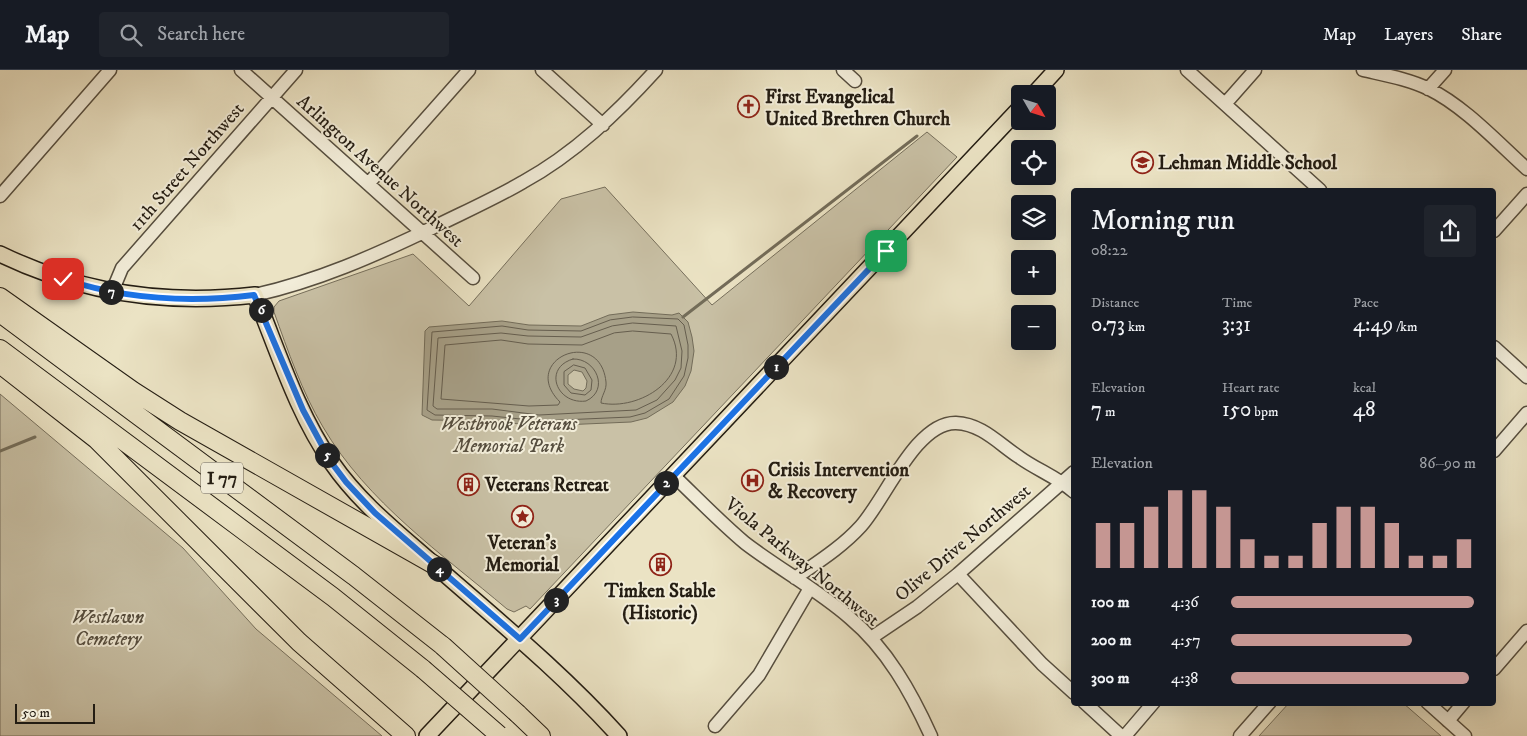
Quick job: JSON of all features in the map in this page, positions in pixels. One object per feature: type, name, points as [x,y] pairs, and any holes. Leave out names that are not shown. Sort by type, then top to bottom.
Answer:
[{"type":"highway","points":[[0,297],[134,392],[180,421],[438,567]]},
{"type":"highway","name":"I 77","points":[[0,313],[346,570],[443,646],[541,736]]},
{"type":"highway","name":"I 77","points":[[0,349],[333,596],[423,668],[500,736]]},
{"type":"highway","points":[[0,364],[96,439],[285,628],[406,736]]},
{"type":"main road","points":[[1042,85],[1056,70]]},
{"type":"main road","points":[[427,736],[1011,118]]},
{"type":"main road","points":[[0,254],[63,279],[112,292],[144,296],[203,299],[254,295],[303,410],[331,462],[375,513],[575,688],[619,736]]},
{"type":"street","points":[[0,196],[110,70]]},
{"type":"street","name":"Arlington Avenue Northwest","points":[[241,70],[473,278]]},
{"type":"street","name":"11th Street Northwest","points":[[112,292],[122,268],[296,70]]},
{"type":"street","points":[[368,184],[470,70]]},
{"type":"street","points":[[542,70],[604,125]]},
{"type":"street","points":[[254,295],[306,282],[354,264],[422,233],[524,182],[604,125],[656,70]]},
{"type":"street","points":[[843,70],[855,81]]},
{"type":"street","points":[[1187,70],[1318,188]]},
{"type":"street","points":[[1225,104],[1255,70]]},
{"type":"street","points":[[1363,70],[1412,82],[1428,89],[1466,116],[1527,169]]},
{"type":"street","points":[[1428,89],[1444,70]]},
{"type":"street","points":[[1496,229],[1527,194]]},
{"type":"street","points":[[1496,349],[1527,377]]},
{"type":"street","points":[[1496,449],[1527,413]]},
{"type":"street","points":[[795,578],[840,546],[863,524],[915,448],[926,435],[939,426],[956,423],[982,430],[1020,458],[1062,482],[1071,490]]},
{"type":"street","name":"Olive Drive Northwest","points":[[871,638],[917,607],[958,574],[1071,474]]},
{"type":"street","name":"Viola Parkway Northwest","points":[[673,475],[742,540],[850,618],[871,638],[904,683],[931,736]]},
{"type":"street","points":[[958,574],[1042,664],[1071,690]]},
{"type":"street","points":[[715,726],[759,675],[810,588]]},
{"type":"street","points":[[1496,667],[1527,631]]},
{"type":"street","points":[[1089,706],[1123,736],[1150,706]]},
{"type":"street","points":[[1240,736],[1266,706]]},
{"type":"street","points":[[1431,706],[1465,736]]},
{"type":"street","points":[[1448,721],[1461,706]]},
{"type":"green space","name":"Westbrook Veterans Memorial Park","points":[[927,132],[957,157],[530,609],[526,606],[514,612],[507,609],[407,526],[361,479],[341,454],[315,414],[296,371],[274,312],[274,307],[279,301],[413,254],[469,306],[561,199],[605,187],[712,305]]},
{"type":"green space","name":"Westlawn Cemetery","points":[[0,394],[183,548],[256,629],[382,736],[0,736]]},
{"type":"green space","points":[[1286,706],[1406,706],[1441,736],[1259,736]]},
{"type":"water","points":[[633,312],[672,315],[679,313],[688,322],[694,351],[691,371],[685,386],[673,402],[647,418],[631,422],[539,426],[491,421],[432,420],[422,415],[425,331],[429,327],[502,321],[529,325],[581,326],[609,315]],"holes":[[[574,370],[582,372],[587,381],[586,388],[583,391],[574,389],[568,384],[568,375]]]},
{"type":"waterway","points":[[683,317],[917,136]]},
{"type":"waterway","points":[[0,451],[35,437]]},
{"type":"place","name":"First Evangelical United Brethren Church","points":[[749,107]]},
{"type":"place","name":"Lehman Middle School","points":[[1142,162]]},
{"type":"place","name":"Crisis Intervention & Recovery","points":[[752,480]]},
{"type":"place","name":"Veterans Retreat","points":[[469,484]]},
{"type":"place","name":"Veteran's Memorial","points":[[522,516]]},
{"type":"place","name":"Timken Stable (Historic)","points":[[660,564]]},
{"type":"route","points":[[63,279],[87,287],[136,296],[203,299],[254,295],[303,410],[331,462],[346,482],[375,513],[520,639],[886,251]]}]
